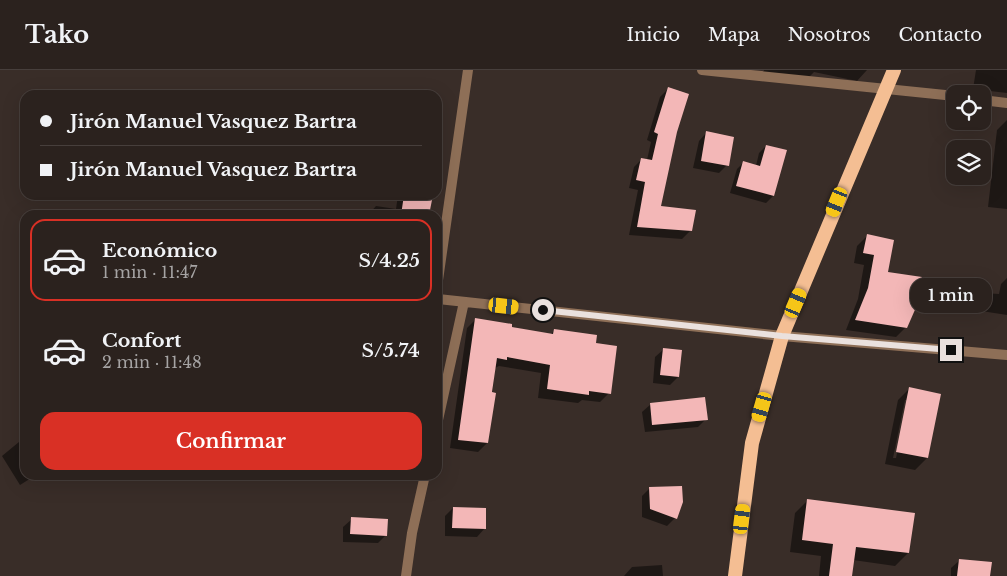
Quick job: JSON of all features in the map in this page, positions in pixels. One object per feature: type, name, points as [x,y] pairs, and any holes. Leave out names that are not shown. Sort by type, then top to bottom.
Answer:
[{"type":"highway","points":[[734,576],[752,443],[782,336],[894,70]]},
{"type":"street","points":[[442,252],[468,70]]},
{"type":"street","points":[[702,70],[946,95]]},
{"type":"street","points":[[991,101],[1007,103]]},
{"type":"street","points":[[442,299],[782,336],[1007,355]]},
{"type":"street","points":[[442,402],[464,302]]},
{"type":"street","points":[[406,576],[412,533],[424,480]]},
{"type":"building","points":[[668,87],[689,94],[677,132],[661,206],[696,210],[692,231],[637,227],[645,182],[636,180],[641,158],[652,160],[658,134],[654,132]]},
{"type":"building","points":[[706,131],[734,137],[729,166],[701,161]]},
{"type":"building","points":[[766,145],[787,150],[774,196],[736,186],[743,161],[760,166]]},
{"type":"building","points":[[403,200],[432,200],[430,210],[402,210]]},
{"type":"building","points":[[867,234],[894,240],[888,272],[922,277],[919,296],[921,296],[907,328],[855,320],[868,288],[874,255],[863,253]]},
{"type":"building","points":[[475,318],[512,324],[512,327],[553,334],[554,329],[597,335],[596,343],[617,346],[611,394],[589,391],[589,395],[547,389],[550,365],[507,357],[507,360],[497,358],[492,392],[496,393],[488,443],[458,440]]},
{"type":"building","points":[[663,348],[682,350],[679,377],[660,375]]},
{"type":"building","points":[[909,387],[941,394],[928,458],[896,452]]},
{"type":"building","points":[[705,397],[708,420],[652,425],[650,403]]},
{"type":"building","points":[[682,486],[683,502],[677,519],[650,509],[649,487]]},
{"type":"building","points":[[807,499],[915,513],[909,553],[856,547],[852,576],[829,576],[833,544],[802,540]]},
{"type":"building","points":[[453,507],[486,508],[486,529],[452,528]]},
{"type":"building","points":[[351,517],[388,519],[387,536],[350,534]]},
{"type":"building","points":[[959,559],[992,562],[990,576],[957,576]]},
{"type":"route","points":[[543,310],[782,336],[951,350]]}]
